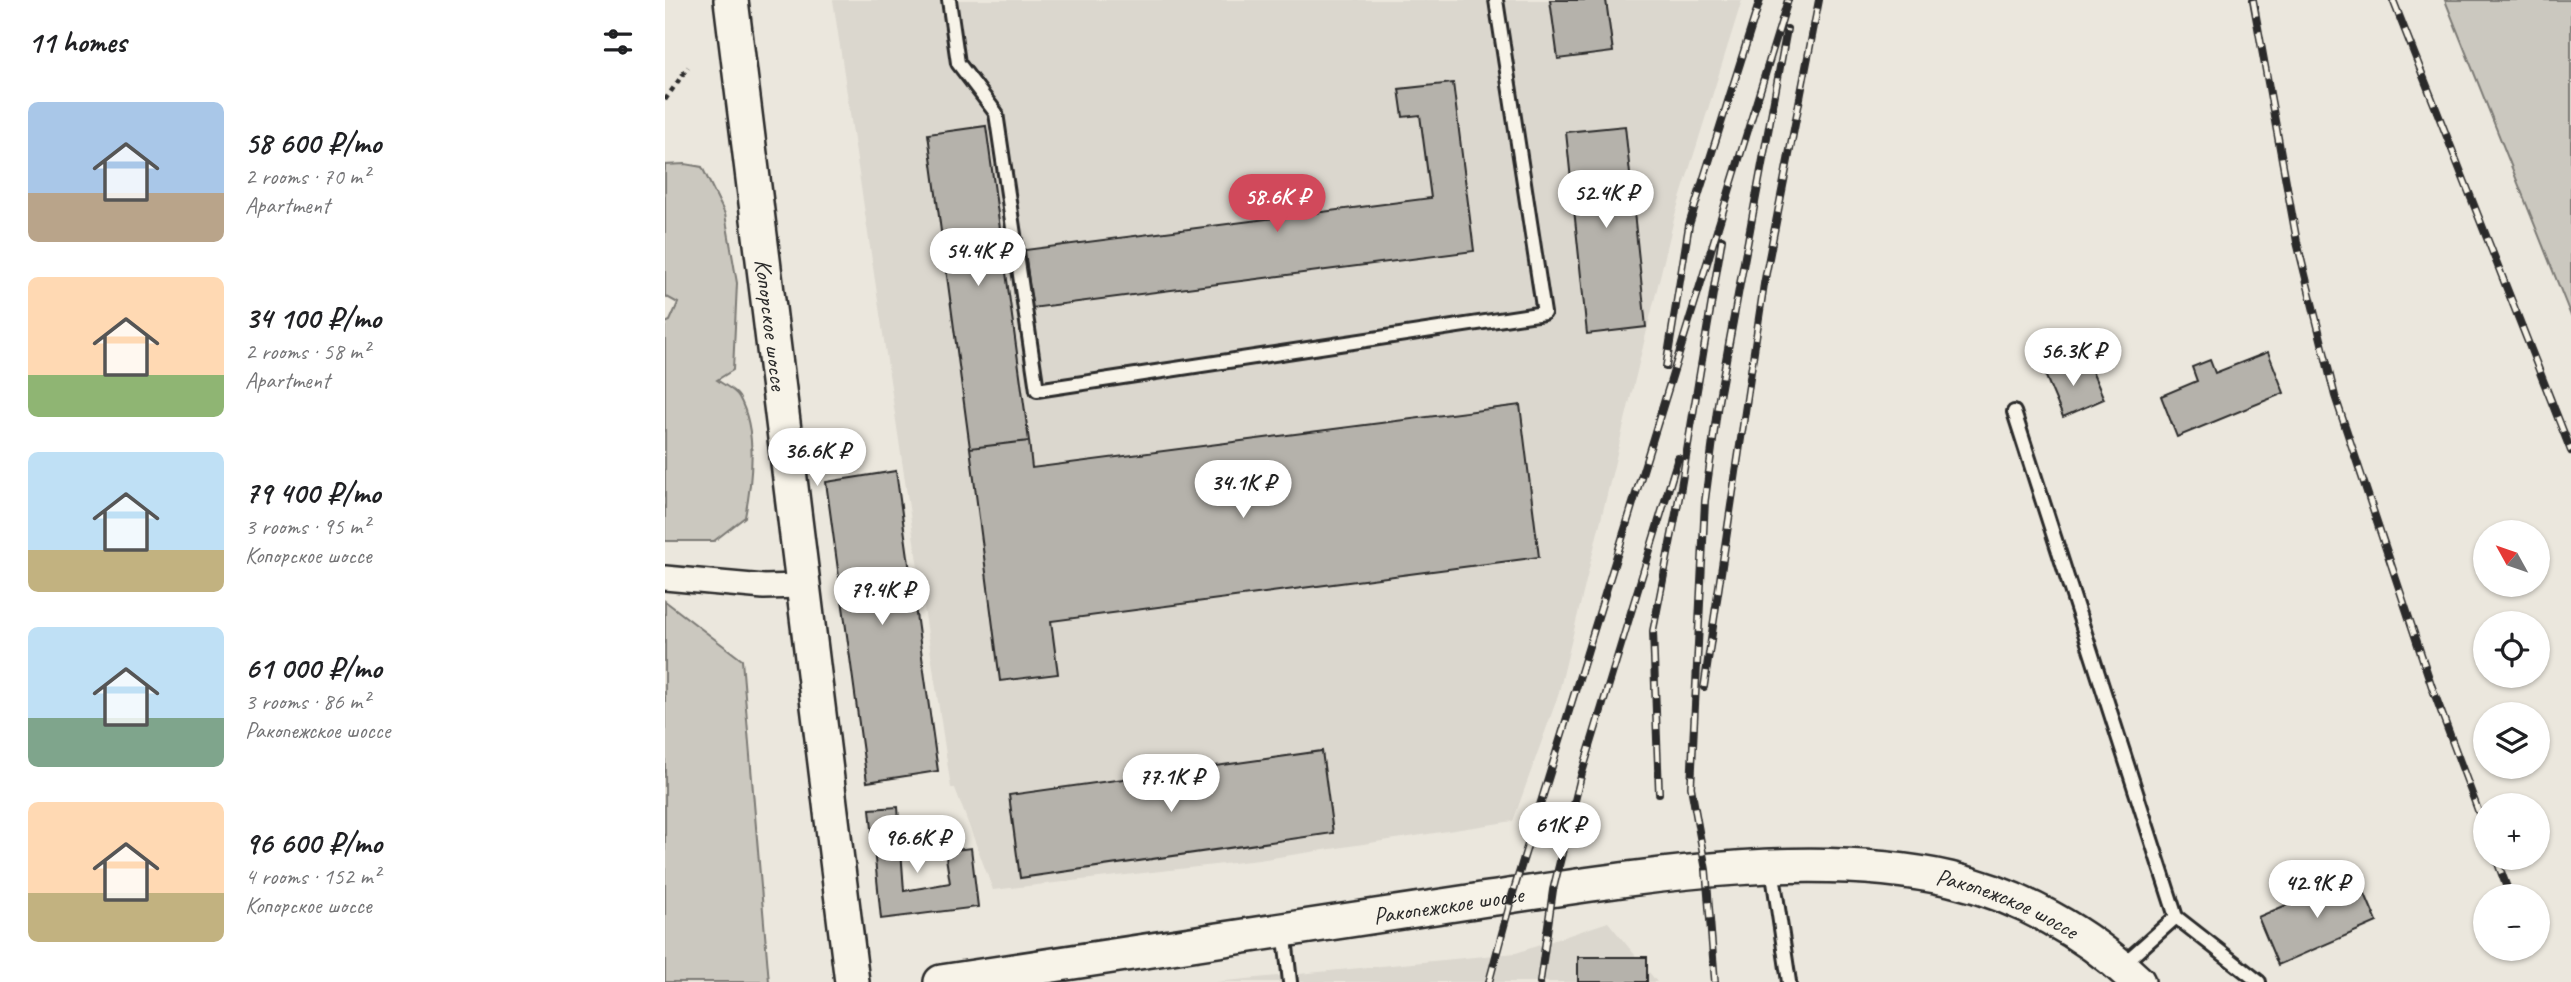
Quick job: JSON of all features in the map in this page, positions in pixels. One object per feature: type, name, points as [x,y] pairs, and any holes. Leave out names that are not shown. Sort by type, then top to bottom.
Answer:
[{"type":"main road","name":"Копорское шоссе","points":[[731,0],[801,586],[852,982]]},
{"type":"main road","name":"Ракопежское шоссе","points":[[941,982],[1284,929],[1706,870],[1772,867],[1870,867],[1951,879],[2036,908],[2130,974]]},
{"type":"street","points":[[665,578],[764,587],[801,586]]},
{"type":"lane","points":[[949,0],[958,63],[996,113],[1037,390],[1543,313],[1496,0]]},
{"type":"lane","points":[[2014,412],[2176,917],[2254,980]]},
{"type":"lane","points":[[1772,867],[1789,982]]},
{"type":"lane","points":[[2130,974],[2176,917]]},
{"type":"lane","points":[[1284,929],[1290,982]]},
{"type":"path","points":[[665,100],[688,67]]},
{"type":"shaded area","points":[[833,0],[1742,0],[1675,215],[1558,696],[1513,821],[1259,860],[993,890],[955,788],[951,788]]},
{"type":"shaded area","points":[[2445,0],[2571,0],[2571,316]]},
{"type":"shaded area","points":[[665,165],[702,167],[725,214],[737,283],[733,370],[717,380],[739,397],[745,410],[751,440],[750,488],[745,517],[714,541],[665,541],[665,323],[670,321],[678,303],[665,296]]},
{"type":"shaded area","points":[[665,601],[742,660],[769,982],[665,982]]},
{"type":"shaded area","points":[[1608,922],[1657,982],[1216,982],[1516,953]]},
{"type":"building","points":[[1550,0],[1606,0],[1613,52],[1558,59]]},
{"type":"building","points":[[1453,83],[1474,251],[1032,308],[1025,250],[1431,198],[1420,115],[1403,117],[1399,89]]},
{"type":"building","points":[[986,126],[1029,441],[970,448],[928,134]]},
{"type":"building","points":[[1625,126],[1646,327],[1587,334],[1566,132]]},
{"type":"building","points":[[2268,352],[2284,393],[2177,437],[2161,396],[2197,381],[2192,367],[2210,360],[2215,373]]},
{"type":"building","points":[[2041,365],[2091,369],[2104,399],[2063,417]]},
{"type":"building","points":[[1520,405],[1539,557],[1051,621],[1058,674],[1000,681],[970,448],[1029,441],[1032,468]]},
{"type":"building","points":[[896,471],[938,771],[867,782],[826,482]]},
{"type":"building","points":[[1322,751],[1333,833],[1020,878],[1009,795]]},
{"type":"building","points":[[898,807],[904,891],[950,883],[945,851],[971,848],[978,907],[881,919],[870,809]]},
{"type":"building","points":[[2357,875],[2377,922],[2278,965],[2258,917]]},
{"type":"building","points":[[1578,957],[1647,957],[1647,982],[1578,982]]},
{"type":"railway","points":[[1666,367],[1689,225],[1760,0]]},
{"type":"railway","points":[[1489,982],[1512,896],[1788,0]]},
{"type":"railway","points":[[1704,687],[1764,284],[1819,0]]},
{"type":"railway","points":[[2253,0],[2297,242],[2335,396],[2432,687],[2473,797]]},
{"type":"railway","points":[[2393,0],[2571,451]]},
{"type":"railway","points":[[1715,982],[1706,870],[1691,787],[1705,501],[1718,403],[1787,29]]},
{"type":"railway","points":[[1659,793],[1653,631],[1680,493],[1722,239]]},
{"type":"railway","points":[[1540,982],[1553,890],[1581,776],[1678,458]]},
{"type":"railway","points":[[2500,870],[2506,884]]}]
